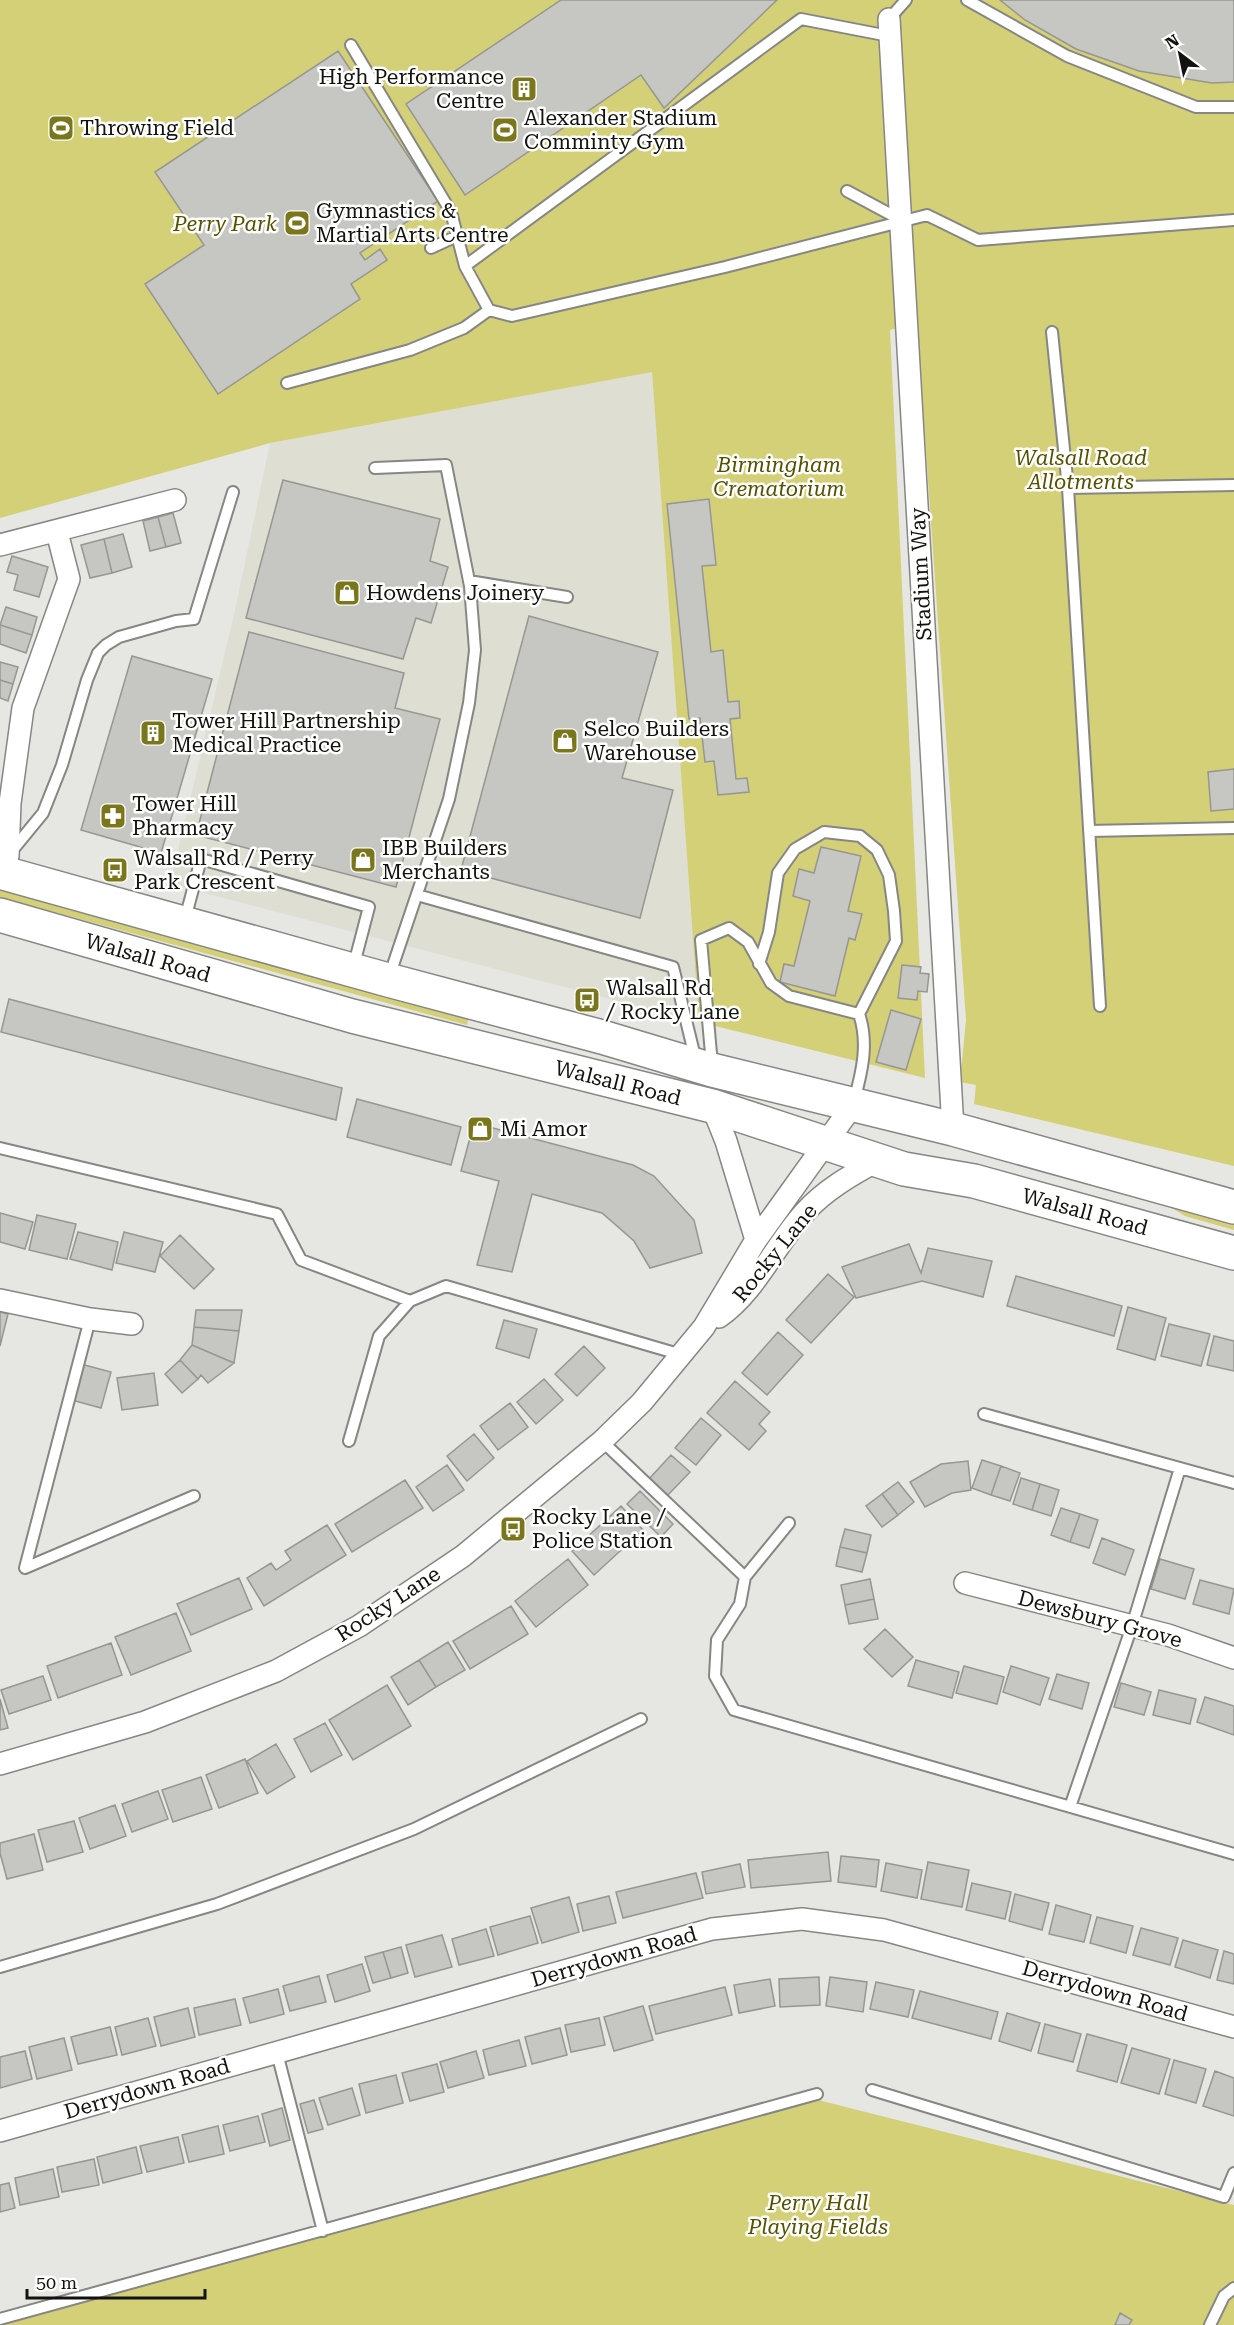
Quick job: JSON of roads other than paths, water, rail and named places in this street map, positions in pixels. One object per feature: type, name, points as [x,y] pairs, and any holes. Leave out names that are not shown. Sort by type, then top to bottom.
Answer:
[{"type":"highway","name":"Walsall Road","points":[[3,865],[184,923],[352,970],[496,1008],[705,1068],[953,1129],[1234,1207]]},
{"type":"highway","name":"Walsall Road","points":[[0,915],[352,1016],[711,1106],[904,1169],[974,1181],[1234,1253]]},
{"type":"highway","points":[[953,1129],[954,1154],[974,1181]]},
{"type":"street","name":"Stadium Way","points":[[889,27],[953,1129]]},
{"type":"street","points":[[0,545],[175,500]]},
{"type":"street","points":[[3,865],[5,802],[23,708],[69,579],[57,532]]},
{"type":"street","name":"Rocky Lane","points":[[0,1764],[145,1722],[276,1671],[358,1626],[463,1556],[603,1441],[642,1402],[704,1328],[756,1240],[853,1104]]},
{"type":"street","name":"Rocky Lane","points":[[711,1106],[726,1141],[756,1240]]},
{"type":"street","name":"Rocky Lane","points":[[704,1328],[728,1311],[805,1212],[850,1175],[877,1161]]},
{"type":"street","points":[[0,1300],[132,1324]]},
{"type":"street","name":"Dewsbury Grove","points":[[965,1583],[1168,1635],[1234,1658]]},
{"type":"street","name":"Derrydown Road","points":[[0,2131],[712,1929],[802,1919],[884,1930],[1234,2027]]},
{"type":"lane","points":[[465,266],[801,19],[889,27],[906,0]]},
{"type":"lane","points":[[967,0],[1067,56],[1196,107],[1234,107]]},
{"type":"lane","points":[[351,45],[451,212],[465,266],[489,310],[512,316],[724,267],[927,215],[978,240],[1234,220]]},
{"type":"lane","points":[[847,191],[901,220]]},
{"type":"lane","points":[[431,248],[457,236]]},
{"type":"lane","points":[[287,383],[410,350],[464,328],[489,310]]},
{"type":"lane","points":[[1052,332],[1068,488],[1101,1006]]},
{"type":"lane","points":[[375,468],[446,465],[469,581],[475,650],[469,703],[449,799],[388,980]]},
{"type":"lane","points":[[1068,488],[1234,485]]},
{"type":"lane","points":[[3,865],[43,813],[62,765],[87,680],[98,653],[119,637],[176,621],[194,619],[233,492]]},
{"type":"lane","points":[[469,581],[567,597]]},
{"type":"lane","points":[[1089,831],[1234,828]]},
{"type":"lane","points":[[759,964],[769,932],[778,873],[795,849],[824,832],[860,836],[877,850],[889,875],[896,941],[859,1014],[865,1031],[863,1062],[853,1104]]},
{"type":"lane","points":[[184,923],[201,859],[369,907],[352,970]]},
{"type":"lane","points":[[417,895],[673,967],[705,1068]]},
{"type":"lane","points":[[705,1068],[701,940],[729,928],[748,942],[771,983],[789,996],[859,1014]]},
{"type":"lane","points":[[0,1148],[277,1214],[301,1260],[410,1301]]},
{"type":"lane","points":[[349,1441],[379,1336],[410,1301],[446,1286],[682,1355]]},
{"type":"lane","points":[[90,1318],[25,1568],[194,1496]]},
{"type":"lane","points":[[984,1414],[1234,1483]]},
{"type":"lane","points":[[603,1441],[745,1577]]},
{"type":"lane","points":[[1070,1807],[1132,1626],[1180,1467]]},
{"type":"lane","points":[[789,1523],[745,1577],[740,1604],[717,1640],[715,1676],[734,1710],[1234,1854]]},
{"type":"lane","points":[[0,1967],[218,1904],[414,1829],[641,1719]]},
{"type":"lane","points":[[277,2053],[323,2231]]},
{"type":"lane","points":[[872,2090],[1224,2197],[1234,2173]]},
{"type":"lane","points":[[0,2319],[817,2094]]},
{"type":"lane","points":[[1210,2325],[1224,2296],[1234,2288]]},
{"type":"place","name":"High Performance Centre","points":[[524,89]]},
{"type":"place","name":"Throwing Field","points":[[61,128]]},
{"type":"place","name":"Alexander Stadium Comminty Gym","points":[[505,130]]},
{"type":"place","name":"Gymnastics & Martial Arts Centre","points":[[297,223]]},
{"type":"place","name":"Howdens Joinery","points":[[347,593]]},
{"type":"place","name":"Tower Hill Partnership Medical Practice","points":[[153,733]]},
{"type":"place","name":"Selco Builders Warehouse","points":[[565,741]]},
{"type":"place","name":"Tower Hill Pharmacy","points":[[113,816]]},
{"type":"place","name":"IBB Builders Merchants","points":[[363,860]]},
{"type":"place","name":"Walsall Rd / Perry Park Crescent","points":[[115,870]]},
{"type":"place","name":"Walsall Rd / Rocky Lane","points":[[587,1000]]},
{"type":"place","name":"Mi Amor","points":[[480,1129]]},
{"type":"place","name":"Rocky Lane / Police Station","points":[[513,1529]]},
{"type":"park label","name":"Perry Park","points":[[225,224]]},
{"type":"park label","name":"Walsall Road Allotments","points":[[1081,470]]},
{"type":"park label","name":"Birmingham Crematorium","points":[[779,477]]},
{"type":"park label","name":"Perry Hall Playing Fields","points":[[818,2215]]}]
